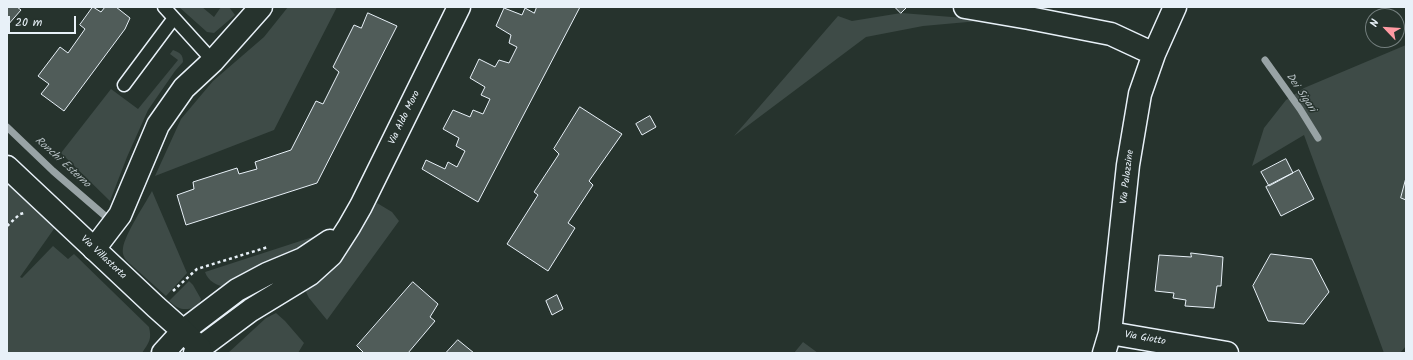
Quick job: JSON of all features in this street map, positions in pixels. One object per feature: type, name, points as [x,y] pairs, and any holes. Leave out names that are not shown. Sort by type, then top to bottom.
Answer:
[{"type":"street","points":[[94,248],[120,215],[158,125],[184,88],[213,61],[261,7]]},
{"type":"street","name":"Via Aldo Moro","points":[[192,351],[251,310],[310,274],[331,255],[349,228],[374,180],[460,7]]},
{"type":"street","points":[[965,7],[1111,34],[1154,54]]},
{"type":"street","name":"Via Palazzine","points":[[1107,343],[1128,166],[1140,94],[1154,54],[1175,7]]},
{"type":"street","name":"Via Villastorta","points":[[7,167],[183,331],[192,351]]},
{"type":"street","name":"Via Aldo Moro","points":[[163,353],[183,331],[237,290],[267,274],[304,259],[349,228]]},
{"type":"street","name":"Via Aldo Moro","points":[[183,331],[205,330],[228,312],[251,310]]},
{"type":"street","name":"Via Giotto","points":[[1107,343],[1227,353]]},
{"type":"lane","points":[[164,7],[213,61]]},
{"type":"lane","points":[[124,85],[174,18]]},
{"type":"path","points":[[156,307],[197,269],[270,247]]},
{"type":"shaded area","points":[[179,7],[202,7],[214,17],[221,7],[229,7],[235,15],[214,33],[207,32]]},
{"type":"shaded area","points":[[288,7],[337,7],[274,130],[155,176],[181,119],[213,81],[264,37]]},
{"type":"shaded area","points":[[901,13],[990,20],[923,26],[866,37],[734,136],[838,16],[852,21]]},
{"type":"shaded area","points":[[1405,45],[1406,346],[1400,353],[1384,353],[1304,135],[1252,166],[1264,128],[1286,100],[1304,88],[1399,48],[1405,48]]},
{"type":"shaded area","points":[[173,50],[181,54],[183,62],[148,110],[127,157],[110,201],[61,153],[111,89],[138,109],[178,60],[170,54]]},
{"type":"shaded area","points":[[7,179],[56,226],[20,277],[22,278],[53,246],[68,259],[74,254],[149,327],[149,341],[142,353],[7,353]]},
{"type":"shaded area","points":[[152,191],[187,273],[166,296],[128,262],[124,257],[123,252],[127,235]]},
{"type":"shaded area","points":[[377,203],[392,212],[399,221],[327,320],[306,292],[318,274],[342,255],[351,245],[363,228]]},
{"type":"shaded area","points":[[325,233],[320,238],[226,287],[219,286],[206,275],[205,272]]},
{"type":"shaded area","points":[[189,281],[201,299],[198,307],[182,309],[176,307],[169,301]]},
{"type":"shaded area","points":[[276,313],[304,343],[298,353],[228,353],[266,318]]},
{"type":"shaded area","points":[[803,342],[818,353],[794,353]]},
{"type":"building","points":[[7,7],[17,7],[21,10],[7,26]]},
{"type":"building","points":[[93,7],[101,12],[105,7],[116,7],[130,18],[125,29],[64,111],[41,94],[49,84],[38,76],[60,47],[68,53],[85,29],[80,25]]},
{"type":"building","points":[[537,7],[580,7],[478,202],[422,169],[426,160],[445,169],[448,162],[457,167],[465,151],[456,146],[459,138],[443,129],[453,110],[470,117],[473,110],[483,114],[490,99],[481,95],[485,87],[470,78],[479,59],[495,67],[499,60],[509,63],[517,47],[509,43],[511,35],[496,26],[504,8],[522,15],[525,8],[534,13]]},
{"type":"building","points":[[895,7],[907,7],[901,13]]},
{"type":"building","points":[[368,13],[397,26],[317,183],[186,225],[177,195],[194,189],[193,182],[237,168],[239,174],[257,169],[255,162],[291,150],[316,101],[323,104],[339,72],[333,67],[354,25],[361,28]]},
{"type":"building","points":[[580,107],[622,134],[589,181],[593,185],[568,223],[575,228],[548,271],[507,244],[538,195],[534,192],[559,154],[554,149]]},
{"type":"building","points":[[650,116],[656,127],[642,135],[636,124]]},
{"type":"building","points":[[1286,159],[1293,173],[1269,186],[1261,172]]},
{"type":"building","points":[[1299,170],[1314,199],[1281,216],[1266,187]]},
{"type":"building","points":[[1406,178],[1406,200],[1401,198]]},
{"type":"building","points":[[1191,253],[1223,257],[1221,286],[1217,286],[1214,308],[1185,306],[1186,300],[1173,298],[1174,293],[1155,291],[1159,255],[1191,257]]},
{"type":"building","points":[[1271,254],[1312,259],[1329,292],[1304,324],[1268,321],[1253,286]]},
{"type":"building","points":[[413,282],[438,304],[430,317],[435,321],[408,353],[364,353],[357,346]]},
{"type":"building","points":[[557,295],[563,309],[552,315],[546,301]]},
{"type":"building","points":[[458,340],[474,353],[446,353]]},
{"type":"waterway","name":"Dei Sigari","points":[[1265,60],[1300,109],[1318,138]]},
{"type":"waterway","name":"Ronchi Esterno","points":[[7,127],[53,171],[104,215]]}]
